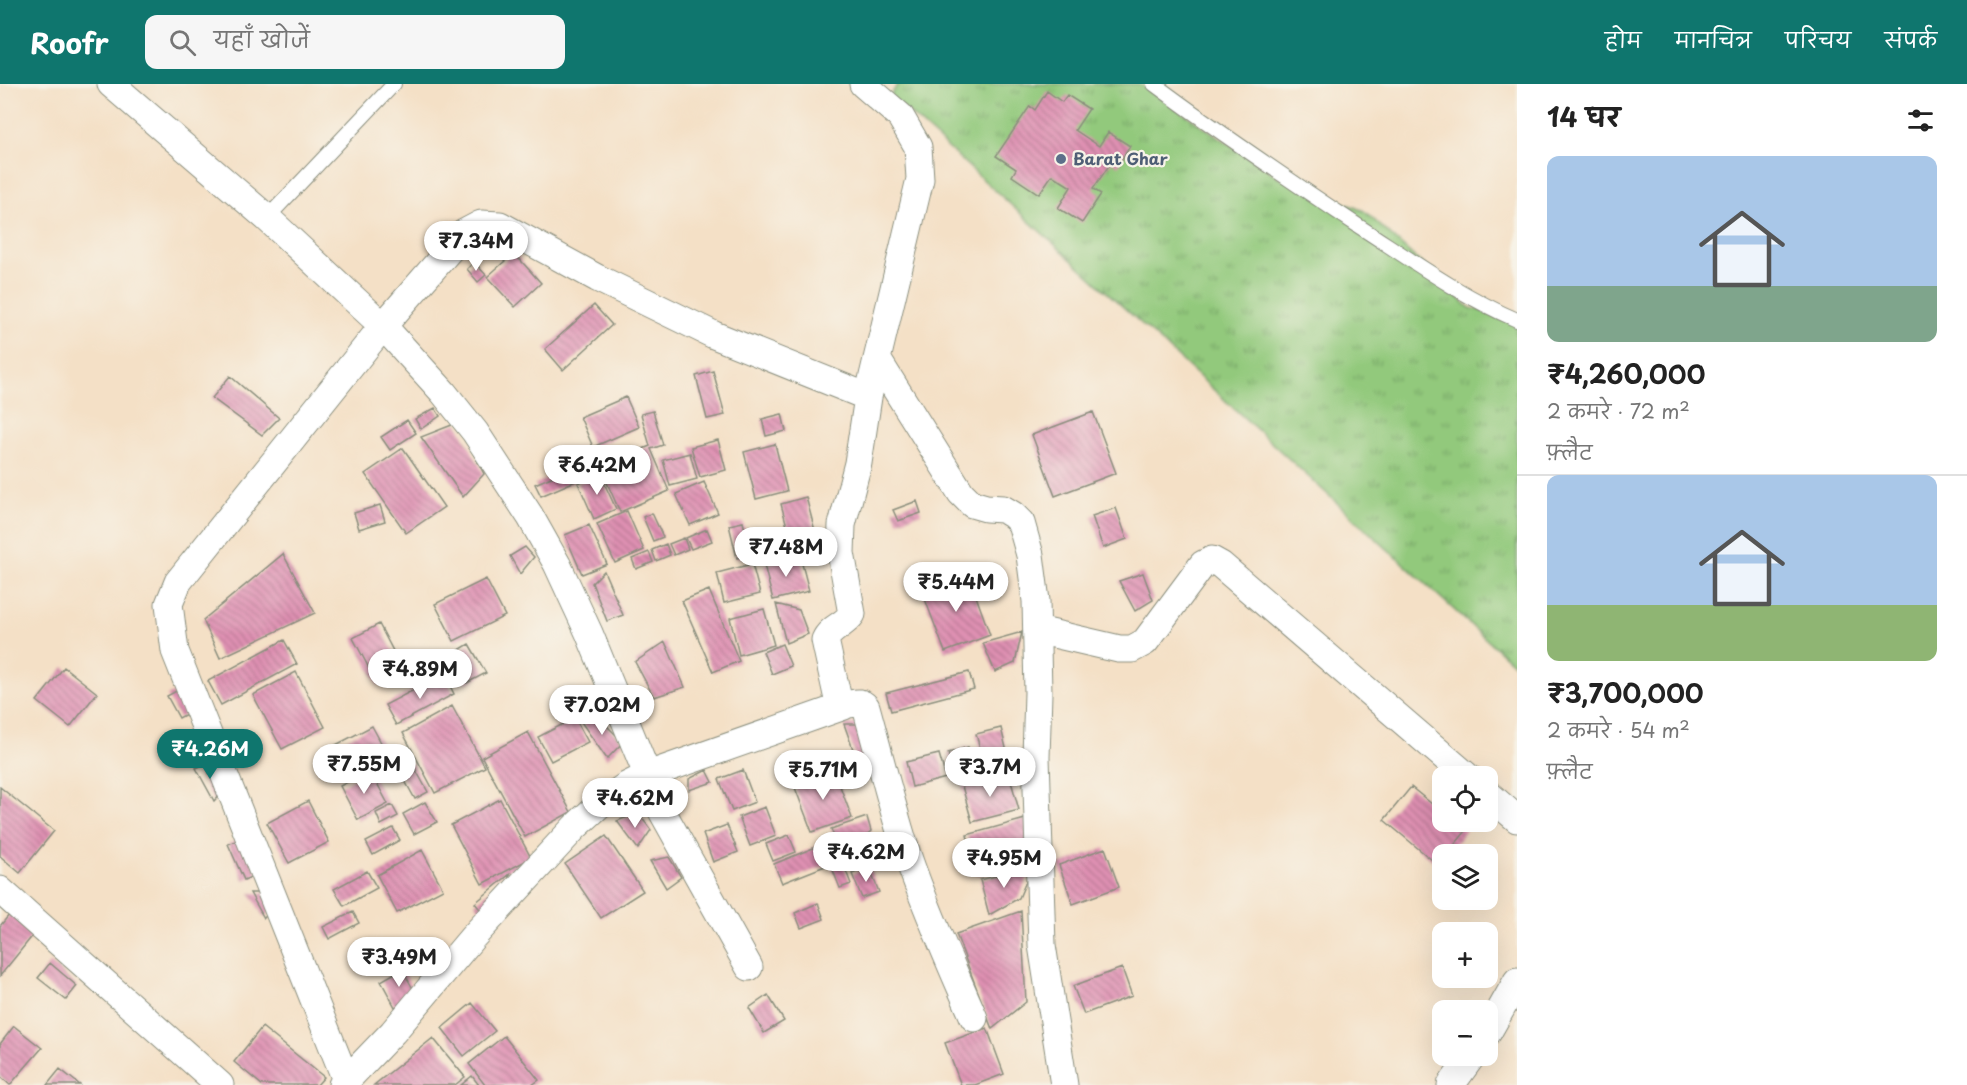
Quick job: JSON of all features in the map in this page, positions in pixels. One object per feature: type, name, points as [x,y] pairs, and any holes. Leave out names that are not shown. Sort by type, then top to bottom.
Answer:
[{"type":"street","points":[[111,84],[267,218],[383,326],[476,432],[530,516],[573,598],[663,813],[749,968]]},
{"type":"street","points":[[844,706],[839,704],[837,699],[825,639],[852,614],[841,553],[842,525],[858,463],[868,397],[920,179],[918,147],[900,116],[863,84]]},
{"type":"street","points":[[868,397],[695,326],[597,278],[500,225],[481,224],[464,233],[383,326],[178,582],[169,604],[175,651],[344,1083],[393,1032],[472,938],[575,827],[599,805],[648,774],[858,702],[863,703],[866,707],[909,859],[974,1018]]},
{"type":"street","points":[[877,359],[961,494],[972,504],[1003,509],[1013,514],[1021,523],[1030,555],[1037,630],[1036,758],[1042,945],[1064,1085]]},
{"type":"street","points":[[1037,630],[1119,649],[1132,649],[1145,642],[1203,564],[1212,560],[1221,565],[1455,766]]},
{"type":"street","points":[[1498,803],[1517,819]]},
{"type":"street","points":[[0,890],[220,1085]]},
{"type":"street","points":[[1498,1014],[1517,981]]},
{"type":"street","points":[[1451,1085],[1465,1066]]},
{"type":"lane","points":[[267,218],[394,84]]},
{"type":"lane","points":[[1154,84],[1276,171],[1443,282],[1517,320]]},
{"type":"green space","points":[[898,84],[1140,84],[1280,178],[1364,211],[1470,308],[1517,319],[1517,667],[890,96]]},
{"type":"building","name":"Barat Ghar","points":[[1047,91],[1062,102],[1067,95],[1089,109],[1075,130],[1099,146],[1108,132],[1130,146],[1118,166],[1112,161],[1093,189],[1101,194],[1082,223],[1058,208],[1071,187],[1052,175],[1039,194],[1012,176],[1016,169],[996,156],[1030,106],[1035,110]]},
{"type":"building","points":[[514,253],[541,283],[515,307],[487,277]]},
{"type":"building","points":[[474,262],[486,275],[478,282],[467,269]]},
{"type":"building","points":[[594,305],[612,325],[563,370],[545,349]]},
{"type":"building","points":[[713,371],[725,415],[707,419],[696,376]]},
{"type":"building","points":[[230,376],[279,418],[262,435],[212,398]]},
{"type":"building","points":[[626,397],[639,427],[593,447],[580,417]]},
{"type":"building","points":[[435,408],[440,416],[421,429],[415,419]]},
{"type":"building","points":[[653,411],[663,445],[651,449],[669,491],[620,512],[600,467],[650,446],[641,414]]},
{"type":"building","points":[[1093,412],[1116,473],[1055,496],[1032,435]]},
{"type":"building","points":[[782,414],[786,431],[766,436],[762,419]]},
{"type":"building","points":[[407,420],[416,433],[390,450],[381,437]]},
{"type":"building","points":[[457,423],[484,474],[463,497],[421,437]]},
{"type":"building","points":[[718,440],[726,470],[700,477],[691,447]]},
{"type":"building","points":[[775,444],[787,491],[756,499],[744,452]]},
{"type":"building","points":[[403,448],[444,507],[406,533],[365,474]]},
{"type":"building","points":[[690,453],[697,479],[670,486],[663,460]]},
{"type":"building","points":[[591,460],[596,472],[541,496],[535,484]]},
{"type":"building","points":[[600,474],[616,509],[594,519],[578,483]]},
{"type":"building","points":[[704,482],[718,513],[690,525],[676,494]]},
{"type":"building","points":[[806,497],[819,546],[794,552],[781,504]]},
{"type":"building","points":[[917,501],[921,513],[898,521],[893,510]]},
{"type":"building","points":[[380,505],[385,521],[359,529],[354,513]]},
{"type":"building","points":[[1116,508],[1127,539],[1103,548],[1092,516]]},
{"type":"building","points":[[627,511],[644,550],[615,563],[597,524]]},
{"type":"building","points":[[652,513],[663,537],[653,541],[643,517]]},
{"type":"building","points":[[743,522],[751,554],[737,558],[729,525]]},
{"type":"building","points":[[589,525],[607,564],[582,574],[565,535]]},
{"type":"building","points":[[707,529],[712,541],[691,549],[686,538]]},
{"type":"building","points":[[684,538],[688,549],[674,555],[669,544]]},
{"type":"building","points":[[666,544],[670,555],[656,561],[652,550]]},
{"type":"building","points":[[525,547],[534,557],[520,574],[510,556]]},
{"type":"building","points":[[649,552],[653,562],[636,569],[632,559]]},
{"type":"building","points":[[283,554],[315,613],[220,658],[203,620]]},
{"type":"building","points":[[800,556],[809,591],[773,600],[764,565]]},
{"type":"building","points":[[752,564],[760,594],[724,603],[717,573]]},
{"type":"building","points":[[604,571],[623,615],[607,621],[592,583]]},
{"type":"building","points":[[1143,573],[1153,600],[1135,611],[1119,581]]},
{"type":"building","points":[[968,574],[990,635],[945,652],[922,591]]},
{"type":"building","points":[[486,579],[505,616],[454,641],[435,604]]},
{"type":"building","points":[[709,590],[739,661],[713,672],[682,601]]},
{"type":"building","points":[[776,604],[799,610],[808,634],[786,643]]},
{"type":"building","points":[[764,609],[774,645],[739,655],[730,618]]},
{"type":"building","points":[[379,624],[404,672],[378,685],[353,638]]},
{"type":"building","points":[[1022,632],[1015,663],[995,672],[983,643]]},
{"type":"building","points":[[284,640],[297,664],[221,705],[208,681]]},
{"type":"building","points":[[665,642],[685,687],[654,697],[635,662]]},
{"type":"building","points":[[469,644],[486,673],[467,683],[451,655]]},
{"type":"building","points":[[782,644],[791,666],[772,674],[763,652]]},
{"type":"building","points":[[64,667],[97,693],[70,727],[37,701]]},
{"type":"building","points":[[296,672],[325,727],[282,749],[253,695]]},
{"type":"building","points":[[969,672],[974,689],[891,711],[886,693]]},
{"type":"building","points":[[444,674],[454,694],[396,725],[385,705]]},
{"type":"building","points":[[180,689],[192,711],[179,718],[167,696]]},
{"type":"building","points":[[452,706],[485,767],[435,793],[403,733]]},
{"type":"building","points":[[575,718],[588,742],[551,761],[538,737]]},
{"type":"building","points":[[579,719],[600,719],[623,742],[607,759]]},
{"type":"building","points":[[844,724],[860,724],[872,762],[859,766]]},
{"type":"building","points":[[372,726],[385,750],[344,772],[330,748]]},
{"type":"building","points":[[1001,728],[1010,764],[986,770],[976,734]]},
{"type":"building","points":[[528,732],[571,812],[525,837],[482,757]]},
{"type":"building","points":[[968,747],[975,773],[955,778],[948,753]]},
{"type":"building","points":[[939,754],[946,778],[912,787],[906,762]]},
{"type":"building","points":[[211,762],[223,791],[214,801],[196,768]]},
{"type":"building","points":[[412,763],[428,792],[415,799],[399,770]]},
{"type":"building","points":[[370,770],[388,804],[358,820],[340,786]]},
{"type":"building","points":[[707,770],[713,782],[689,790],[689,779]]},
{"type":"building","points":[[743,770],[755,802],[732,811],[719,779]]},
{"type":"building","points":[[834,770],[852,818],[812,832],[794,785]]},
{"type":"building","points":[[1009,774],[1019,810],[972,822],[962,786]]},
{"type":"building","points":[[0,787],[54,831],[20,873],[0,856]]},
{"type":"building","points":[[1411,787],[1432,804],[1432,832],[1465,832],[1455,844],[1432,844],[1432,860],[1384,820]]},
{"type":"building","points":[[500,799],[531,858],[482,884],[451,825]]},
{"type":"building","points":[[308,801],[329,842],[289,863],[267,823]]},
{"type":"building","points":[[425,802],[437,822],[414,834],[403,814]]},
{"type":"building","points":[[392,805],[398,816],[381,825],[376,813]]},
{"type":"building","points":[[765,807],[776,836],[750,846],[739,817]]},
{"type":"building","points":[[638,813],[651,830],[638,849],[617,821]]},
{"type":"building","points":[[867,817],[871,831],[842,858],[831,829]]},
{"type":"building","points":[[1025,819],[1035,860],[978,875],[967,835]]},
{"type":"building","points":[[727,825],[738,852],[713,862],[703,834]]},
{"type":"building","points":[[393,828],[400,840],[373,855],[366,842]]},
{"type":"building","points":[[789,835],[796,852],[773,861],[766,844]]},
{"type":"building","points":[[606,836],[643,891],[601,918],[565,864]]},
{"type":"building","points":[[243,838],[258,874],[244,880],[228,844]]},
{"type":"building","points":[[818,846],[825,866],[782,883],[774,864]]},
{"type":"building","points":[[1105,848],[1119,887],[1073,904],[1059,865]]},
{"type":"building","points":[[422,850],[443,889],[397,913],[377,875]]},
{"type":"building","points":[[669,857],[681,877],[666,888],[650,861]]},
{"type":"building","points":[[843,863],[851,884],[840,888],[832,868]]},
{"type":"building","points":[[869,867],[879,892],[862,898],[852,874]]},
{"type":"building","points":[[1032,867],[1019,898],[989,915],[980,880]]},
{"type":"building","points":[[367,871],[377,888],[344,906],[334,889]]},
{"type":"building","points":[[510,874],[504,893],[482,912],[475,903]]},
{"type":"building","points":[[250,893],[265,893],[274,908],[264,918]]},
{"type":"building","points":[[818,903],[824,919],[801,928],[795,913]]},
{"type":"building","points":[[14,909],[38,929],[0,976],[0,926]]},
{"type":"building","points":[[1021,911],[1026,1002],[992,1029],[956,934]]},
{"type":"building","points":[[353,912],[359,923],[329,939],[323,927]]},
{"type":"building","points":[[431,944],[437,966],[427,975],[414,952]]},
{"type":"building","points":[[50,963],[77,986],[66,1000],[38,978]]},
{"type":"building","points":[[1122,968],[1132,996],[1084,1014],[1073,986]]},
{"type":"building","points":[[402,969],[417,996],[395,1007],[381,981]]},
{"type":"building","points":[[768,995],[784,1021],[764,1033],[749,1008]]},
{"type":"building","points":[[472,1003],[495,1031],[464,1056],[442,1028]]},
{"type":"building","points":[[14,1026],[42,1048],[10,1085],[0,1076],[0,1044]]},
{"type":"building","points":[[262,1027],[324,1077],[317,1085],[262,1085],[234,1062]]},
{"type":"building","points":[[987,1028],[1004,1074],[975,1085],[961,1085],[945,1043]]},
{"type":"building","points":[[504,1036],[539,1080],[532,1085],[485,1085],[469,1064]]},
{"type":"building","points":[[433,1038],[465,1077],[455,1085],[374,1085]]},
{"type":"building","points":[[60,1069],[80,1085],[47,1085]]},
{"type":"building","points":[[472,1076],[479,1085],[461,1085]]},
{"type":"place","name":"Barat Ghar","points":[[1061,159]]}]
